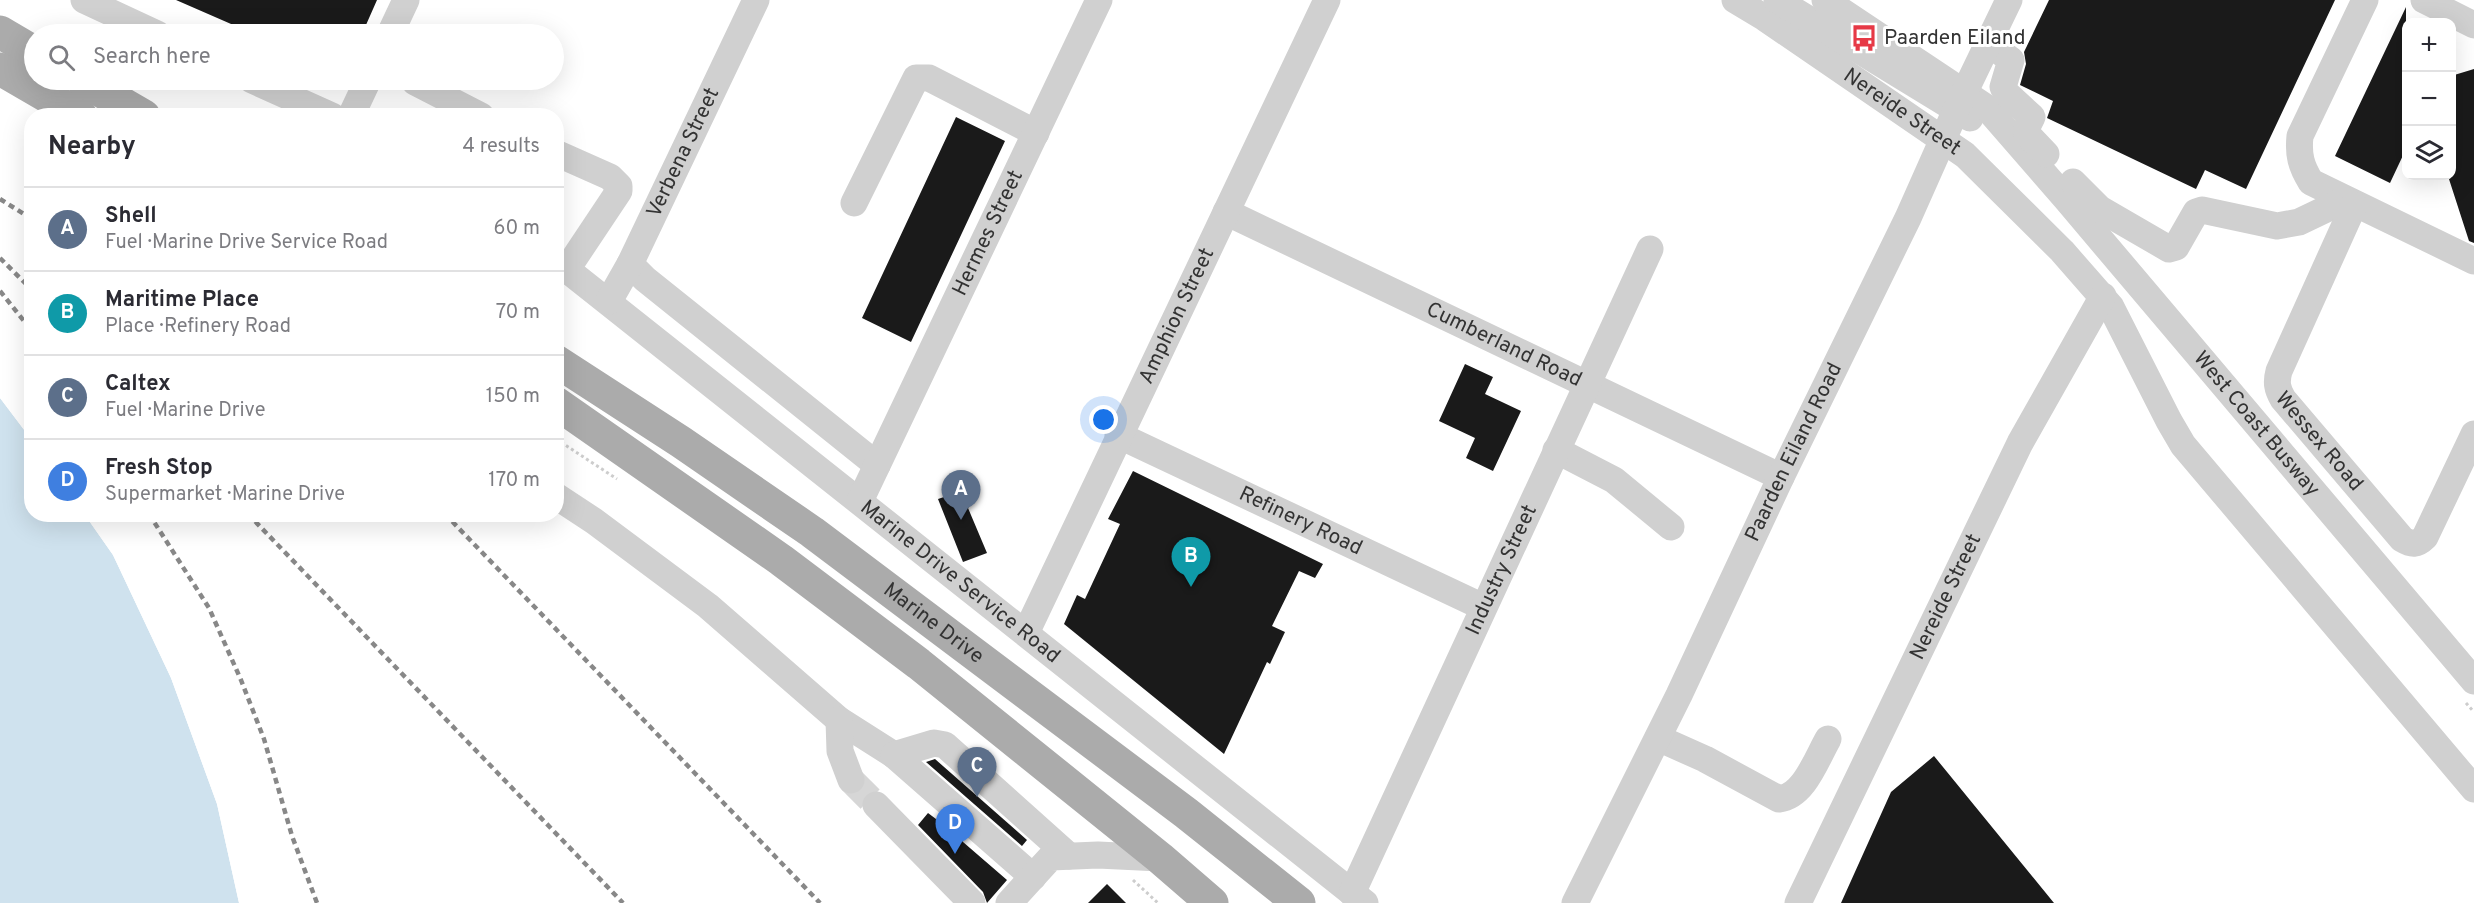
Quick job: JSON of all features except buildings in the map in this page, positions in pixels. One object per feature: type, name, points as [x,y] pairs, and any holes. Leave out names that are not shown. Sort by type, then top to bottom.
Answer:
[{"type":"main road","points":[[0,32],[24,46]]},
{"type":"main road","points":[[0,69],[24,83]]},
{"type":"main road","points":[[36,90],[67,108]]},
{"type":"main road","points":[[99,90],[130,108]]},
{"type":"main road","name":"Marine Drive","points":[[564,366],[681,442],[812,532],[1186,813],[1299,903]]},
{"type":"main road","name":"Marine Drive","points":[[564,409],[791,567],[919,664],[1160,858],[1212,903]]},
{"type":"street","points":[[84,0],[136,24]]},
{"type":"street","points":[[395,24],[406,0]]},
{"type":"street","name":"Verbena Street","points":[[609,302],[630,264],[756,0]]},
{"type":"street","name":"Hermes Street","points":[[860,501],[1099,0]]},
{"type":"street","name":"Amphion Street","points":[[1026,633],[1118,435],[1327,0]]},
{"type":"street","name":"Nereide Street","points":[[1735,0],[1965,155],[2000,187],[2103,296],[2183,445],[2474,789]]},
{"type":"street","name":"West Coast Busway","points":[[1777,0],[1960,101],[1987,108],[2474,681]]},
{"type":"street","name":"West Coast Busway","points":[[1824,0],[1960,101]]},
{"type":"street","name":"Paarden Eiland Road","points":[[1575,903],[1658,738],[1781,477],[1908,218],[1960,101],[2009,0]]},
{"type":"street","points":[[2365,0],[2300,136],[2298,152],[2302,168],[2311,182],[2474,261]]},
{"type":"street","points":[[2424,0],[2474,25]]},
{"type":"street","points":[[1988,44],[2011,60],[2003,87],[2007,94],[2032,117],[2027,127],[2027,134],[2100,209],[2169,249],[2176,247],[2196,212],[2202,210],[2277,226],[2299,222],[2350,202]]},
{"type":"street","points":[[854,203],[916,78],[929,78],[1036,134]]},
{"type":"street","points":[[274,90],[314,108]]},
{"type":"street","points":[[355,108],[363,90]]},
{"type":"street","points":[[431,90],[465,108]]},
{"type":"street","points":[[564,157],[610,177],[619,186],[619,191],[564,262]]},
{"type":"street","name":"Wessex Road","points":[[2350,202],[2279,370],[2278,391],[2395,531],[2410,544],[2419,543],[2425,537],[2474,434]]},
{"type":"street","name":"Cumberland Road","points":[[1226,212],[1781,477]]},
{"type":"street","name":"Industry Street","points":[[1359,898],[1483,607],[1650,249]]},
{"type":"street","points":[[630,264],[645,279],[877,465]]},
{"type":"street","name":"Marine Drive Service Road","points":[[564,267],[1359,898]]},
{"type":"street","name":"Nereide Street","points":[[1798,903],[2020,443],[2103,296]]},
{"type":"street","name":"Refinery Road","points":[[1118,435],[1483,607]]},
{"type":"street","points":[[1556,450],[1614,480],[1671,527]]},
{"type":"street","points":[[564,501],[708,606],[839,720],[894,756],[1033,877]]},
{"type":"street","points":[[839,720],[840,751],[851,780]]},
{"type":"street","points":[[1658,738],[1705,759],[1779,799],[1788,798],[1797,792],[1828,740]]},
{"type":"street","points":[[894,756],[934,743],[945,745],[1069,856]]},
{"type":"street","points":[[876,805],[972,903]]},
{"type":"street","points":[[1010,903],[1051,857],[1098,855],[1160,858]]},
{"type":"path","points":[[564,444],[624,483]]},
{"type":"water","points":[[0,398],[24,430],[24,522],[90,522],[113,555],[171,678],[217,804],[239,903],[0,903]]},
{"type":"pier","points":[[0,395],[24,424],[24,430]]},
{"type":"pier","points":[[90,522],[94,522],[116,554],[173,677],[220,803],[242,903],[239,903],[217,804],[171,678],[113,555]]},
{"type":"tunnel","points":[[851,780],[876,805]]},
{"type":"railway","points":[[0,199],[24,214]]},
{"type":"railway","points":[[0,258],[24,282]]},
{"type":"railway","points":[[0,291],[24,321]]},
{"type":"railway","points":[[154,522],[209,608],[241,680],[264,739],[292,836],[317,903]]},
{"type":"railway","points":[[256,522],[623,903]]},
{"type":"railway","points":[[453,522],[820,903]]},
{"type":"place","name":"Paarden Eiland","points":[[1864,38]]},
{"type":"place","name":"Shell","points":[[961,520]]},
{"type":"place","name":"Maritime Place","points":[[1191,587]]},
{"type":"place","name":"Caltex","points":[[977,797]]},
{"type":"place","name":"Fresh Stop","points":[[955,854]]}]
